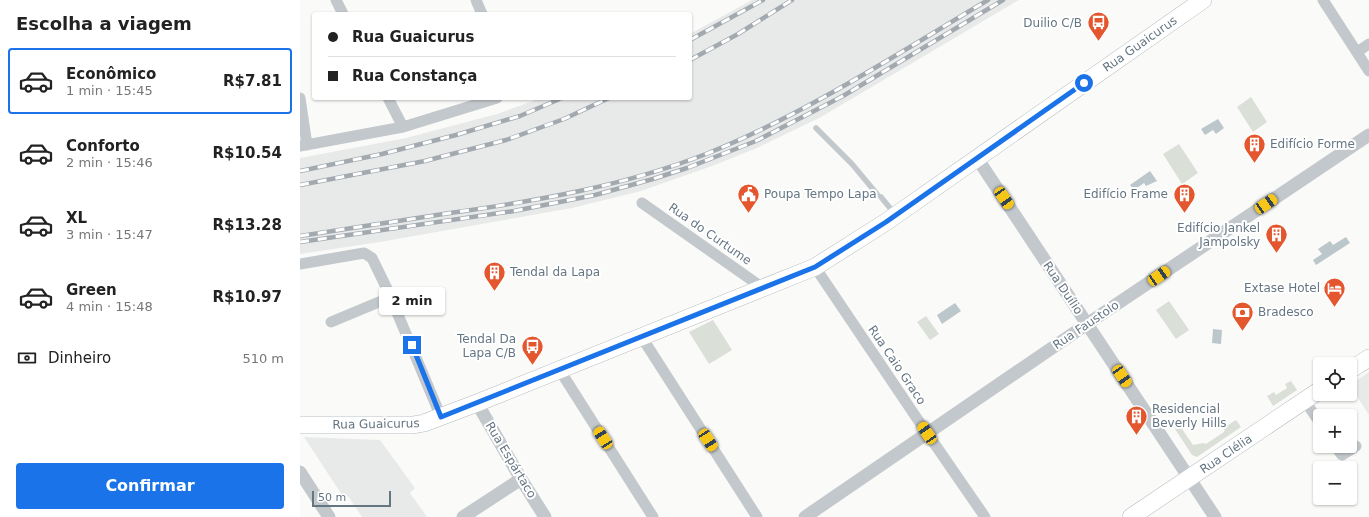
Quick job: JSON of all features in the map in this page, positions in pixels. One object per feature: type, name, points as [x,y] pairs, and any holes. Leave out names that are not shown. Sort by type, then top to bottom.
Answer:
[{"type":"main road","name":"Rua Guaicurus","points":[[300,425],[413,425],[424,423],[815,267],[895,215],[1203,0]]},
{"type":"main road","points":[[1357,366],[1369,358]]},
{"type":"main road","name":"Rua Clélia","points":[[1131,517],[1313,395]]},
{"type":"street","points":[[336,0],[342,12]]},
{"type":"street","points":[[1323,0],[1369,71]]},
{"type":"street","points":[[479,1],[482,12]]},
{"type":"street","points":[[1357,52],[1369,44]]},
{"type":"street","points":[[300,98],[304,146],[403,127],[490,100]]},
{"type":"street","points":[[389,100],[403,127]]},
{"type":"street","points":[[458,100],[461,109]]},
{"type":"street","name":"Rua Faustolo","points":[[805,517],[1087,324],[1369,135]]},
{"type":"street","name":"Rua Duílio","points":[[977,158],[1215,517]]},
{"type":"street","name":"Rua do Curtume","points":[[642,203],[763,288]]},
{"type":"street","points":[[300,264],[364,253],[372,258],[391,297],[441,417]]},
{"type":"street","name":"Rua Caio Graco","points":[[815,267],[927,433],[986,517]]},
{"type":"street","points":[[331,322],[391,297]]},
{"type":"street","points":[[641,336],[757,517]]},
{"type":"street","points":[[559,369],[653,517]]},
{"type":"street","points":[[1305,401],[1313,413]]},
{"type":"street","name":"Rua Espártaco","points":[[477,403],[545,517]]},
{"type":"street","points":[[300,472],[329,517]]},
{"type":"street","points":[[463,517],[521,479]]},
{"type":"lane","points":[[816,128],[852,164],[895,215]]},
{"type":"shaded area","points":[[752,0],[1019,0],[821,117],[757,148],[712,166],[641,191],[572,208],[380,242],[300,254],[300,158],[406,138],[497,114],[536,100],[692,100],[692,33]]},
{"type":"shaded area","points":[[1251,97],[1267,122],[1253,132],[1237,107]]},
{"type":"shaded area","points":[[1218,119],[1224,128],[1216,134],[1213,130],[1205,135],[1201,129]]},
{"type":"shaded area","points":[[1179,144],[1198,173],[1182,184],[1163,154]]},
{"type":"shaded area","points":[[1150,171],[1157,181],[1146,186],[1144,183],[1134,190],[1130,185]]},
{"type":"shaded area","points":[[1346,237],[1350,243],[1316,265],[1313,260],[1322,254],[1318,249],[1330,241],[1333,245]]},
{"type":"shaded area","points":[[1169,301],[1189,330],[1176,339],[1156,310]]},
{"type":"shaded area","points":[[955,303],[961,311],[942,324],[937,315]]},
{"type":"shaded area","points":[[926,316],[939,334],[930,340],[917,322]]},
{"type":"shaded area","points":[[713,320],[732,350],[709,364],[689,332]]},
{"type":"shaded area","points":[[1213,329],[1222,330],[1221,344],[1212,343]]},
{"type":"shaded area","points":[[1369,372],[1369,415],[1357,397],[1357,380]]},
{"type":"shaded area","points":[[1291,381],[1297,390],[1273,406],[1267,396],[1274,392],[1276,395],[1287,388],[1285,384]]},
{"type":"shaded area","points":[[1236,420],[1241,427],[1197,457],[1192,455],[1175,429],[1180,426],[1193,445],[1203,443],[1206,444],[1224,432],[1225,427]]},
{"type":"shaded area","points":[[304,437],[380,440],[415,488],[410,493],[427,517],[362,517],[348,496],[344,498]]},
{"type":"railway","points":[[692,39],[763,0]]},
{"type":"railway","points":[[692,59],[738,34],[792,0]]},
{"type":"railway","points":[[300,236],[515,203],[580,191],[612,184],[675,165],[706,154],[779,121],[850,83],[988,0]]},
{"type":"railway","points":[[300,242],[514,211],[595,195],[687,168],[756,141],[843,96],[1003,0]]},
{"type":"railway","points":[[300,171],[382,154],[456,135],[520,116],[557,100]]},
{"type":"railway","points":[[300,185],[425,161],[506,140],[564,119],[605,100]]},
{"type":"place","name":"Duilio C/B","points":[[1098,42]]},
{"type":"place","name":"Edifício Forme","points":[[1254,164]]},
{"type":"place","name":"Poupa Tempo Lapa","points":[[749,214]]},
{"type":"place","name":"Edifício Frame","points":[[1184,214]]},
{"type":"place","name":"Edifício Jankel Jampolsky","points":[[1276,254]]},
{"type":"place","name":"Tendal da Lapa","points":[[495,292]]},
{"type":"place","name":"Extase Hotel","points":[[1335,308]]},
{"type":"place","name":"Bradesco","points":[[1242,332]]},
{"type":"place","name":"Tendal Da Lapa C/B","points":[[532,366]]},
{"type":"place","name":"Residencial Beverly Hills","points":[[1137,436]]},
{"type":"route","points":[[412,345],[441,417],[477,403],[538,377],[815,267],[886,222],[1084,83]]}]
